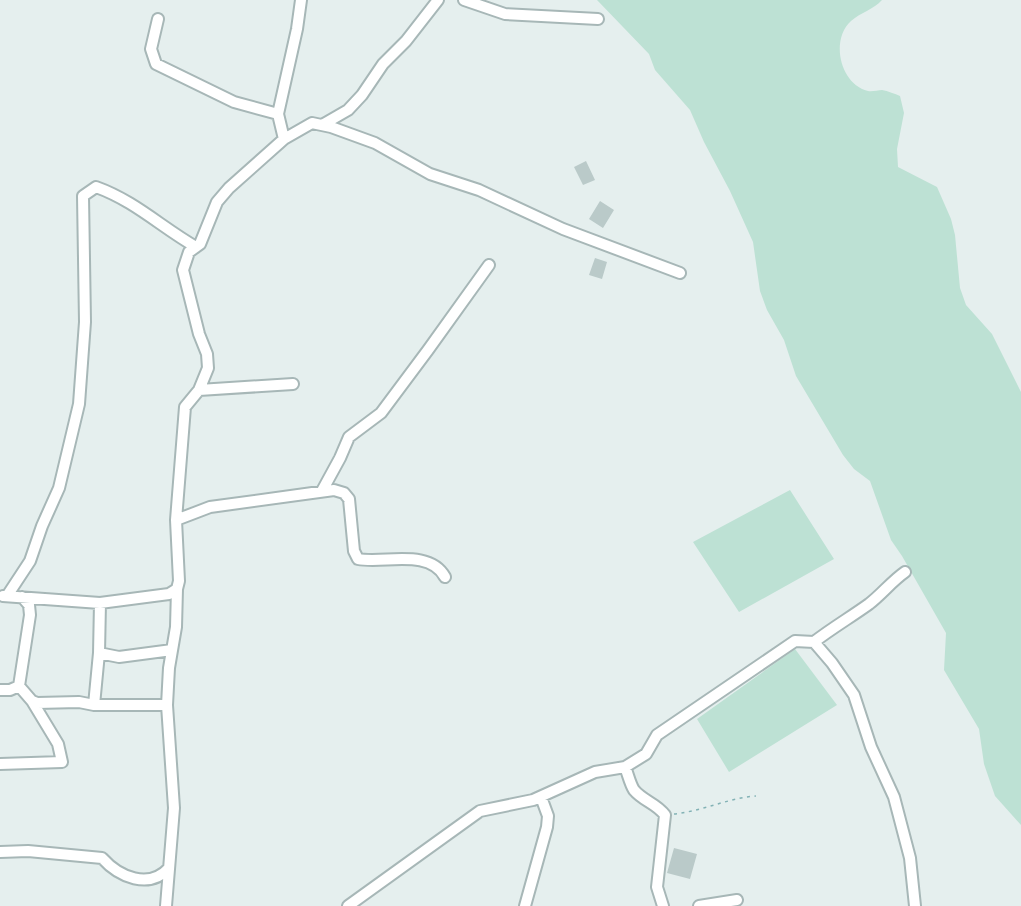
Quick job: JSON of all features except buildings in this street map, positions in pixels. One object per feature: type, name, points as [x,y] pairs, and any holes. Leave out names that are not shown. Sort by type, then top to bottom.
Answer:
[{"type":"street","points":[[284,139],[278,114],[297,29],[301,0]]},
{"type":"street","points":[[322,125],[348,110],[362,95],[382,64],[406,41],[438,0]]},
{"type":"street","points":[[464,0],[505,14],[598,19]]},
{"type":"street","points":[[159,20],[151,49],[156,64],[234,102],[278,114]]},
{"type":"street","points":[[166,906],[174,808],[167,705],[168,668],[176,627],[179,581],[176,520],[185,407],[199,390],[208,368],[207,354],[199,334],[183,270],[189,252],[200,244],[216,202],[284,139],[312,123],[375,143],[430,174],[479,190],[563,229],[680,273]]},
{"type":"street","points":[[4,596],[30,561],[59,488],[79,404],[85,322],[83,196],[96,187],[112,193],[195,247]]},
{"type":"street","points":[[322,491],[349,437],[381,413],[489,265]]},
{"type":"street","points":[[199,390],[293,384]]},
{"type":"street","points":[[176,520],[210,507],[334,490],[344,493],[349,499],[354,551],[358,559],[418,560],[431,563],[442,570],[445,577]]},
{"type":"street","points":[[533,800],[596,772],[625,767],[646,754],[657,735],[795,641],[814,642],[834,626],[871,603],[895,578],[905,572]]},
{"type":"street","points":[[4,596],[100,603],[170,594],[177,589]]},
{"type":"street","points":[[0,764],[62,762],[58,744],[32,701],[19,686],[30,615],[29,604],[22,597]]},
{"type":"street","points":[[94,705],[99,653],[100,603]]},
{"type":"street","points":[[814,642],[854,695],[871,747],[894,797],[910,858],[915,906]]},
{"type":"street","points":[[99,653],[119,657],[172,650]]},
{"type":"street","points":[[0,690],[10,690],[19,686]]},
{"type":"street","points":[[32,701],[37,703],[79,702],[94,705],[167,705]]},
{"type":"street","points":[[625,767],[633,789],[658,807],[664,815],[657,887],[663,906]]},
{"type":"street","points":[[348,906],[480,811],[541,797],[548,816],[547,827],[525,906]]},
{"type":"street","points":[[0,852],[28,851],[102,858],[113,870],[142,881],[162,876],[169,868]]},
{"type":"street","points":[[699,906],[737,900]]},
{"type":"path","points":[[664,815],[689,813],[740,797],[756,796]]},
{"type":"green space","points":[[597,0],[882,0],[851,21],[845,29],[841,39],[841,60],[845,71],[858,87],[868,91],[882,90],[900,96],[904,113],[897,149],[898,167],[937,187],[951,219],[955,235],[960,288],[966,305],[992,334],[1021,392],[1021,825],[995,796],[984,764],[979,729],[944,670],[946,633],[891,540],[870,481],[854,469],[843,455],[796,376],[784,340],[767,310],[760,291],[753,242],[690,110],[655,70],[649,54]]},
{"type":"green space","points":[[790,490],[834,559],[739,612],[693,542]]},
{"type":"green space","points":[[795,649],[837,705],[729,772],[697,719]]}]
